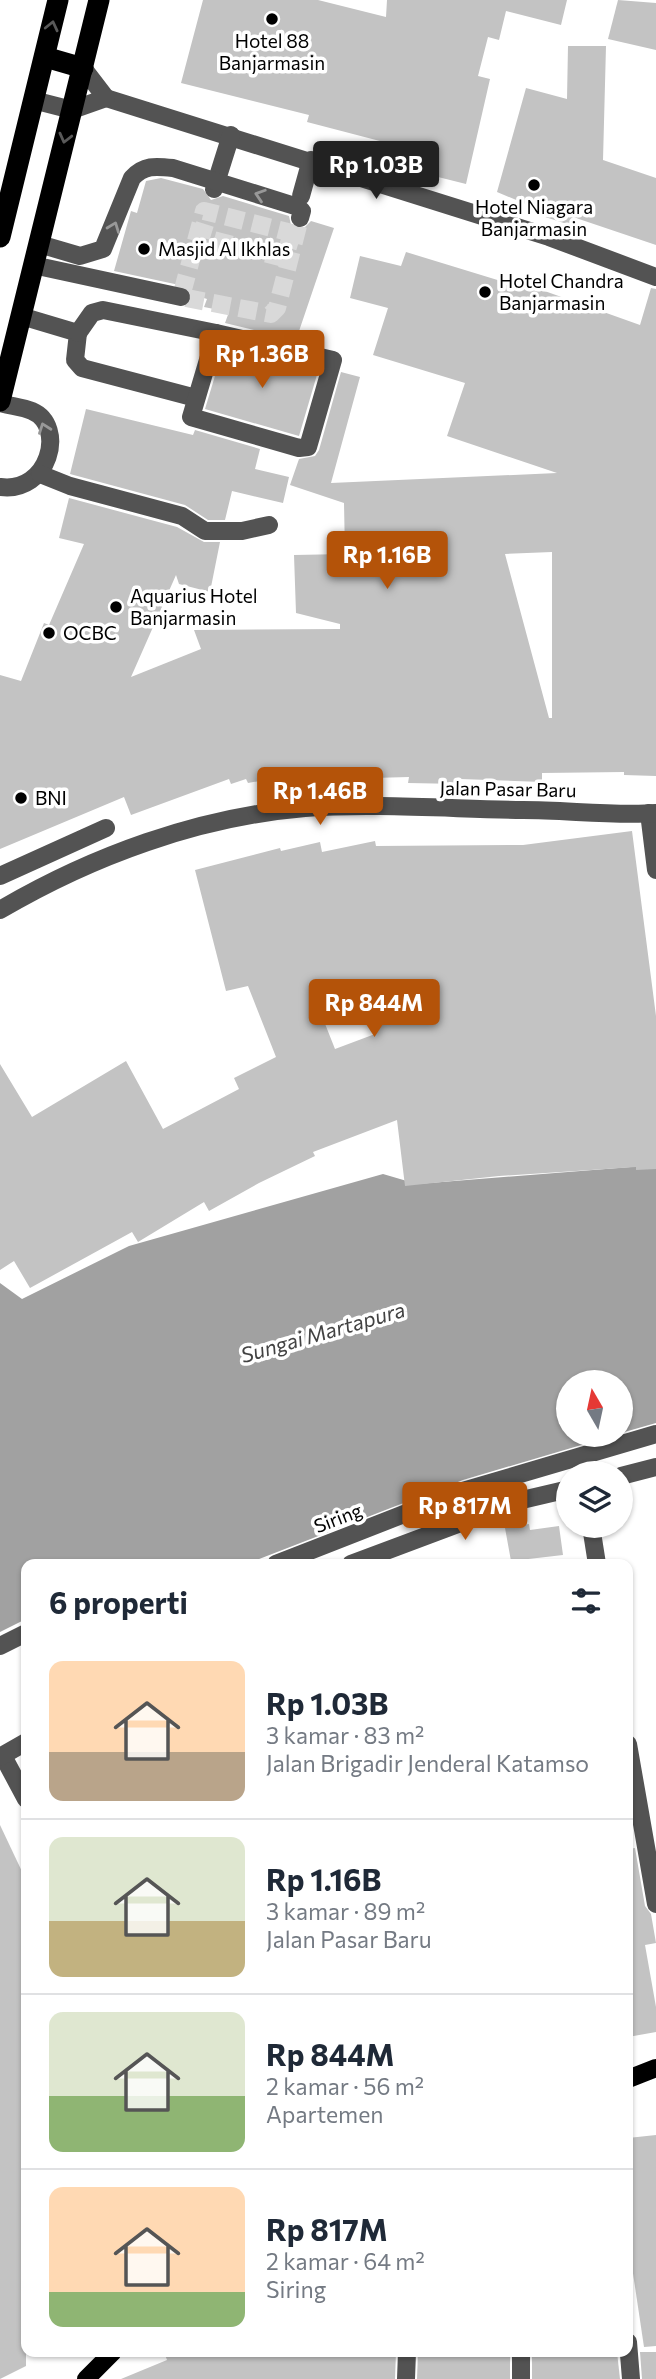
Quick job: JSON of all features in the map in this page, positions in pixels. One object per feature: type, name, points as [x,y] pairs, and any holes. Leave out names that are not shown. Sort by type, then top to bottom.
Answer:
[{"type":"highway","points":[[0,237],[58,0]]},
{"type":"highway","points":[[0,402],[99,0]]},
{"type":"highway","points":[[45,57],[83,68]]},
{"type":"main road","points":[[633,2077],[656,2067]]},
{"type":"main road","points":[[86,2379],[108,2357]]},
{"type":"street","points":[[83,68],[106,97],[550,237],[656,277]]},
{"type":"street","points":[[33,100],[72,110],[106,97]]},
{"type":"street","points":[[215,185],[231,135]]},
{"type":"street","points":[[36,255],[80,256],[103,250],[132,178],[140,170],[152,166],[173,168],[215,185],[301,208],[311,160]]},
{"type":"street","points":[[36,255],[181,297]]},
{"type":"street","points":[[196,398],[82,368],[75,360],[78,333],[92,313],[103,310],[216,333],[333,360],[308,447],[299,448],[191,417],[216,333]]},
{"type":"street","points":[[21,316],[78,333]]},
{"type":"street","points":[[0,402],[33,411],[45,424],[49,454],[40,474],[15,487],[0,487]]},
{"type":"street","points":[[40,474],[70,486],[182,516],[205,531],[242,531],[269,524]]},
{"type":"street","name":"Jalan Pasar Baru","points":[[5,907],[46,883],[120,853],[177,832],[253,815],[306,808],[653,813]]},
{"type":"street","points":[[653,813],[656,870]]},
{"type":"street","points":[[0,876],[106,828]]},
{"type":"street","points":[[0,887],[5,907]]},
{"type":"street","name":"Siring","points":[[289,1559],[463,1492],[656,1434]]},
{"type":"street","points":[[633,1473],[656,1467]]},
{"type":"street","points":[[364,1559],[522,1500],[556,1492]]},
{"type":"street","points":[[592,1538],[596,1559]]},
{"type":"street","points":[[0,1646],[21,1636]]},
{"type":"street","points":[[21,1745],[1,1756],[21,1790]]},
{"type":"street","points":[[633,1773],[656,1904]]},
{"type":"street","points":[[406,2379],[407,2357]]},
{"type":"street","points":[[521,2357],[521,2379]]},
{"type":"street","points":[[630,2357],[632,2379]]},
{"type":"water","name":"Sungai Martapura","points":[[656,1165],[656,1423],[634,1429],[634,1370],[556,1370],[556,1447],[574,1447],[463,1480],[259,1559],[21,1559],[21,1622],[0,1632],[0,1283],[22,1299],[129,1246],[383,1174],[417,1184]]},
{"type":"building","points":[[203,0],[318,0],[386,17],[387,0],[567,0],[561,25],[506,11],[499,40],[488,37],[478,76],[490,79],[466,184],[394,166],[399,146],[307,122],[309,115],[181,83]]},
{"type":"building","points":[[618,0],[656,3],[656,50],[608,39]]},
{"type":"building","points":[[568,46],[606,46],[603,160],[656,178],[656,245],[573,217],[570,225],[539,215],[540,210],[497,192],[526,88],[567,99]]},
{"type":"building","points":[[161,178],[203,189],[211,200],[223,196],[289,216],[291,225],[296,229],[303,229],[311,221],[334,228],[296,340],[225,323],[229,312],[204,307],[207,299],[192,294],[184,286],[114,271],[131,211],[137,213],[146,181]]},
{"type":"building","points":[[406,252],[504,282],[505,279],[539,289],[640,325],[651,288],[656,289],[656,776],[624,775],[624,772],[542,773],[542,782],[460,779],[460,784],[408,783],[409,777],[300,780],[300,774],[248,783],[246,779],[231,784],[229,779],[131,815],[124,797],[0,849],[0,675],[21,681],[44,623],[49,625],[84,544],[59,538],[69,498],[177,527],[204,542],[220,542],[210,592],[179,584],[176,575],[131,677],[201,649],[194,630],[340,629],[340,624],[296,613],[294,555],[345,554],[344,503],[290,485],[299,459],[315,456],[319,450],[341,372],[360,377],[331,483],[557,473],[447,436],[465,383],[373,355],[388,308],[350,298],[360,256],[401,266]],"holes":[[[552,552],[552,718],[549,718],[505,554]]]},
{"type":"building","points":[[224,346],[319,368],[299,436],[205,409]]},
{"type":"building","points":[[86,409],[193,435],[195,430],[260,449],[255,469],[289,477],[283,503],[232,491],[225,520],[208,520],[185,505],[70,474]]},
{"type":"building","points":[[632,831],[656,1016],[656,1169],[636,1170],[636,1167],[499,1176],[405,1186],[397,1120],[313,1152],[315,1156],[209,1211],[204,1202],[138,1242],[132,1232],[30,1288],[14,1261],[0,1270],[0,1064],[32,1117],[126,1061],[163,1129],[239,1089],[234,1078],[276,1057],[248,986],[226,991],[195,870],[280,848],[281,851],[320,842],[322,852],[375,841],[376,846],[523,845]],"holes":[[[365,991],[375,1034],[335,1049],[316,1001]]]},
{"type":"building","points":[[529,1524],[530,1530],[556,1526],[556,1538],[561,1538],[563,1555],[511,1559],[505,1528]]},
{"type":"building","points":[[0,1825],[21,1869],[21,2357],[26,2357],[26,2366],[0,2379]]},
{"type":"building","points":[[633,1848],[656,1943],[645,1945],[656,2007],[656,2032],[633,2036]]},
{"type":"building","points":[[656,2135],[656,2346],[644,2347],[633,2273],[633,2137]]},
{"type":"building","points":[[640,2352],[656,2352],[656,2379],[642,2379]]},
{"type":"building","points":[[166,2357],[396,2357],[395,2379],[121,2379],[167,2360]]},
{"type":"building","points":[[418,2357],[510,2357],[510,2379],[417,2379]]},
{"type":"building","points":[[532,2357],[618,2357],[620,2379],[532,2379]]},
{"type":"tunnel","points":[[296,234],[204,211],[181,297],[271,314],[277,308],[300,218]]},
{"type":"tunnel","points":[[205,224],[201,237],[280,257],[286,253],[290,240]]},
{"type":"place","name":"Hotel 88 Banjarmasin","points":[[272,19]]},
{"type":"place","name":"Hotel Niagara Banjarmasin","points":[[534,185]]},
{"type":"place","name":"Masjid Al Ikhlas","points":[[144,249]]},
{"type":"place","name":"Hotel Chandra Banjarmasin","points":[[485,292]]},
{"type":"place","name":"Aquarius Hotel Banjarmasin","points":[[116,607]]},
{"type":"place","name":"OCBC","points":[[49,633]]},
{"type":"place","name":"BNI","points":[[21,798]]}]
